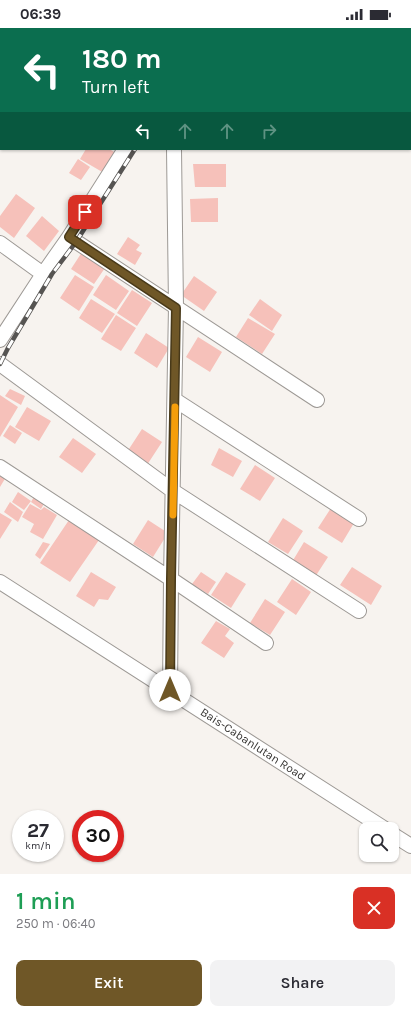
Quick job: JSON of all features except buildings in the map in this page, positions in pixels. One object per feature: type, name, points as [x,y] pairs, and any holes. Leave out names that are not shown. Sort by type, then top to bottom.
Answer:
[{"type":"street","points":[[0,340],[69,237],[124,150]]},
{"type":"street","points":[[170,690],[176,308],[174,150]]},
{"type":"street","points":[[69,237],[317,400]]},
{"type":"street","points":[[0,243],[43,274]]},
{"type":"street","points":[[0,364],[173,491],[359,611]]},
{"type":"street","points":[[175,400],[359,519]]},
{"type":"street","points":[[0,467],[266,643]]},
{"type":"street","name":"Bais-Cabanlutan Road","points":[[0,582],[374,822]]},
{"type":"street","points":[[399,838],[411,846]]},
{"type":"railway","points":[[0,364],[52,274],[76,242],[134,150]]},
{"type":"slow traffic","points":[[173,515],[175,407]]},
{"type":"route","points":[[85,212],[69,237],[176,308],[170,690]]}]
